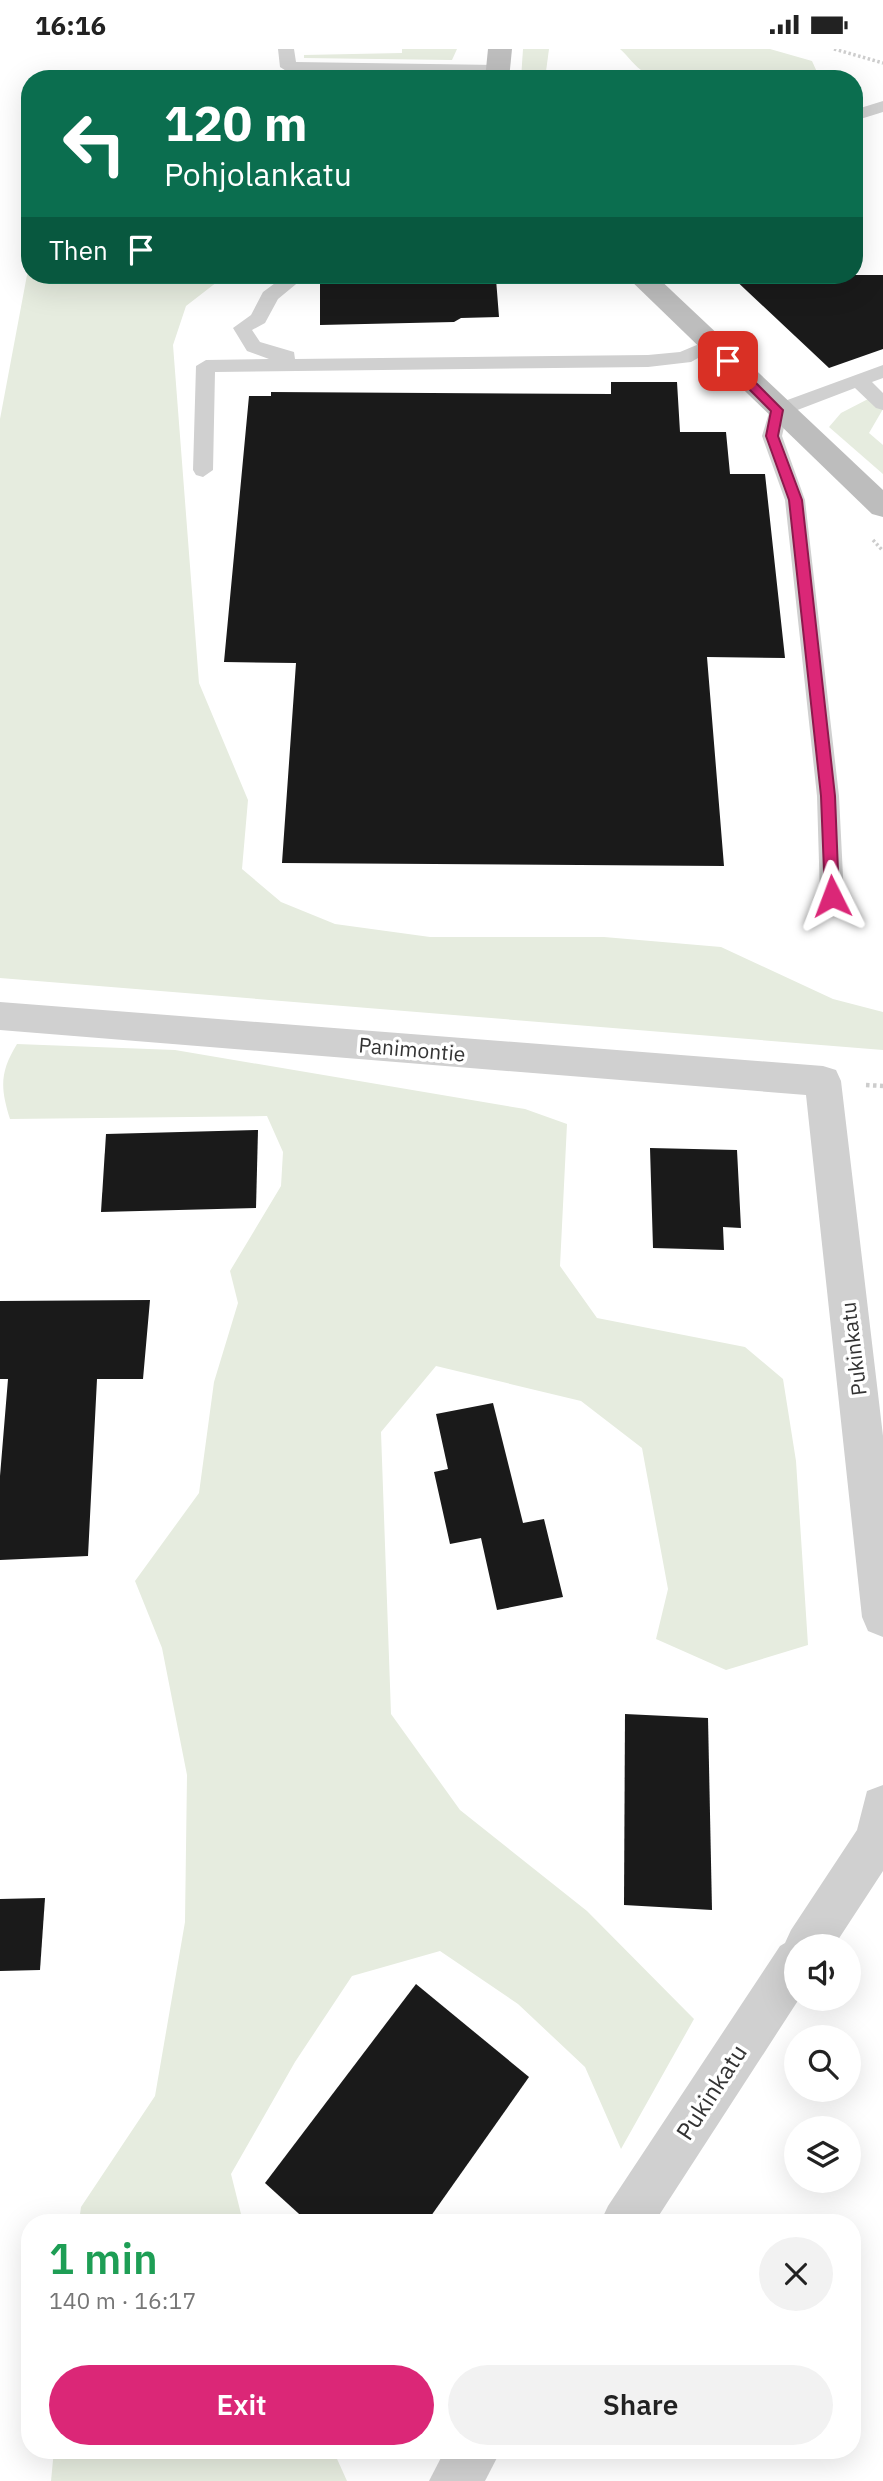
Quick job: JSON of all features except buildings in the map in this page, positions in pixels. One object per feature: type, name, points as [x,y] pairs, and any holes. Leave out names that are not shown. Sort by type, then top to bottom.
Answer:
[{"type":"main road","points":[[648,284],[883,507]]},
{"type":"street","name":"Panimontie","points":[[0,1016],[823,1081]]},
{"type":"street","name":"Pukinkatu","points":[[823,1081],[883,1617]]},
{"type":"street","points":[[815,1934],[878,1838],[883,1807]]},
{"type":"street","name":"Pukinkatu","points":[[631,2214],[784,1980]]},
{"type":"street","points":[[455,2481],[469,2459]]},
{"type":"lane","points":[[282,70],[286,49]]},
{"type":"lane","points":[[375,70],[498,66]]},
{"type":"lane","points":[[863,113],[883,106]]},
{"type":"lane","points":[[286,284],[270,296],[258,319],[242,328],[246,343],[258,351],[333,364]]},
{"type":"lane","points":[[203,470],[206,366],[648,361],[684,358],[711,345]]},
{"type":"lane","points":[[832,896],[828,796],[795,500],[772,436],[778,410],[883,371]]},
{"type":"lane","points":[[858,380],[883,404]]},
{"type":"path","points":[[834,49],[883,63]]},
{"type":"shaded area","points":[[402,49],[457,49],[452,60],[304,58],[304,55],[402,53]]},
{"type":"shaded area","points":[[523,49],[549,49],[546,70],[522,70]]},
{"type":"shaded area","points":[[620,49],[770,49],[812,61],[816,70],[642,70]]},
{"type":"shaded area","points":[[25,284],[214,284],[186,306],[173,345],[199,683],[248,800],[242,869],[281,902],[335,924],[430,937],[604,937],[721,947],[833,999],[883,1012],[883,1050],[0,978],[0,419]]},
{"type":"shaded area","points":[[870,398],[883,409],[869,433],[883,445],[883,474],[829,427],[841,413]]},
{"type":"shaded area","points":[[17,1044],[175,1050],[525,1109],[567,1124],[560,1266],[597,1318],[745,1347],[783,1379],[796,1461],[808,1645],[726,1670],[656,1639],[668,1589],[642,1448],[581,1401],[436,1366],[381,1432],[391,1714],[460,1810],[587,1911],[694,2019],[621,2149],[585,2067],[518,2004],[440,1951],[352,1976],[295,2062],[231,2174],[241,2214],[80,2214],[81,2207],[155,2096],[185,1922],[187,1775],[162,1648],[135,1581],[199,1493],[214,1382],[238,1303],[230,1271],[281,1186],[283,1152],[267,1116],[10,1119],[3,1089],[7,1063]]},
{"type":"shaded area","points":[[53,2459],[337,2459],[347,2481],[51,2481]]},
{"type":"route","points":[[728,361],[778,410],[772,436],[795,500],[828,796],[832,896]]}]
